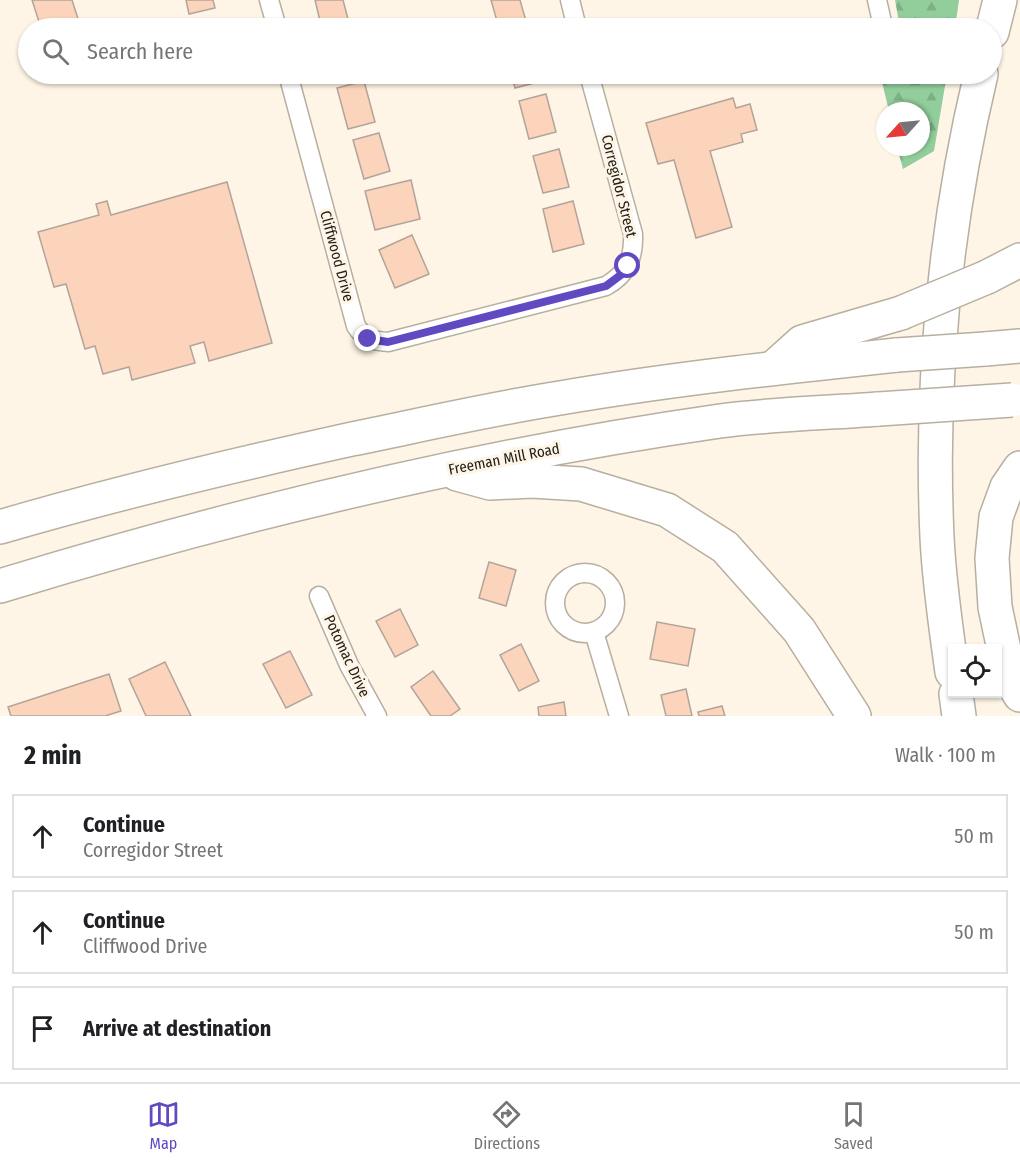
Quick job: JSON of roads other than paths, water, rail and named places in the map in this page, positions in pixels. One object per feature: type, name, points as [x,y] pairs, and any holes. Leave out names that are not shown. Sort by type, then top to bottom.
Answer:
[{"type":"highway","points":[[996,18],[1000,0]]},
{"type":"highway","points":[[948,644],[937,538],[936,425],[941,315],[954,209],[966,137],[979,84]]},
{"type":"highway","points":[[773,368],[802,342],[900,313],[987,277],[1020,260]]},
{"type":"highway","points":[[0,527],[70,506],[259,459],[559,398],[773,368],[897,355],[1020,346]]},
{"type":"highway","name":"Freeman Mill Road","points":[[0,586],[327,495],[613,438],[723,421],[1016,399]]},
{"type":"highway","points":[[1020,468],[1007,487],[996,517],[992,558],[995,607],[1010,678],[1020,695]]},
{"type":"highway","points":[[444,470],[490,483],[581,484],[667,510],[725,547],[800,630],[854,716]]},
{"type":"highway","points":[[957,698],[959,716]]},
{"type":"street","points":[[269,0],[274,18]]},
{"type":"street","points":[[570,0],[574,18]]},
{"type":"street","points":[[877,0],[881,18]]},
{"type":"street","name":"Cliffwood Drive","points":[[291,84],[353,316],[361,334],[368,339],[388,342],[499,314]]},
{"type":"street","name":"Corregidor Street","points":[[499,314],[606,286],[622,274],[632,257],[633,234],[592,84]]},
{"type":"street","name":"Potomac Drive","points":[[319,596],[349,665],[377,716]]},
{"type":"street","points":[[594,632],[619,716]]}]
